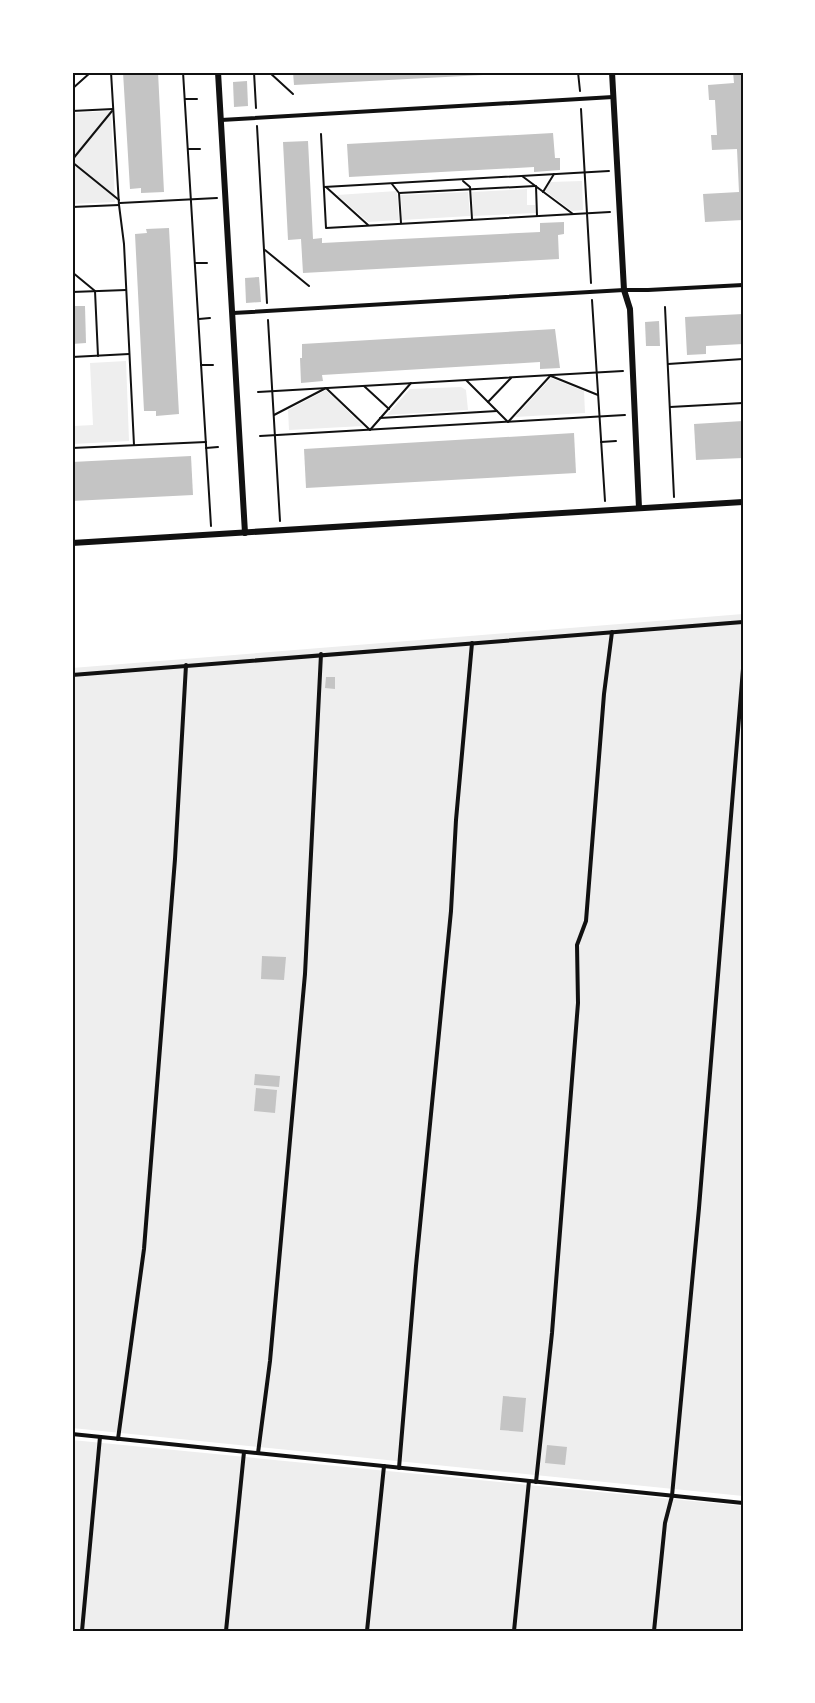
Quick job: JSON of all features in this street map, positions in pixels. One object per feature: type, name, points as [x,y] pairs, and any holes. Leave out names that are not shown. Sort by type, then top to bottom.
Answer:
[{"type":"street","points":[[218,72],[245,532]]},
{"type":"street","points":[[612,72],[624,290],[630,309],[639,508]]},
{"type":"street","points":[[72,543],[743,502]]},
{"type":"lane","points":[[221,120],[613,97]]},
{"type":"lane","points":[[232,313],[743,285]]},
{"type":"lane","points":[[72,675],[743,622]]},
{"type":"lane","points":[[536,1482],[552,1333],[578,1003],[577,945],[586,921],[604,694],[612,632]]},
{"type":"lane","points":[[399,1468],[416,1266],[451,911],[456,820],[472,643]]},
{"type":"lane","points":[[258,1453],[270,1361],[305,974],[321,654]]},
{"type":"lane","points":[[118,1439],[144,1248],[175,859],[186,665]]},
{"type":"lane","points":[[654,1631],[665,1523],[672,1496],[699,1208],[743,669]]},
{"type":"lane","points":[[72,1434],[743,1503]]},
{"type":"lane","points":[[82,1631],[100,1437]]},
{"type":"lane","points":[[226,1631],[244,1452]]},
{"type":"lane","points":[[367,1631],[384,1466]]},
{"type":"lane","points":[[514,1631],[529,1481]]},
{"type":"path","points":[[72,89],[91,72]]},
{"type":"path","points":[[111,72],[119,203],[124,244],[134,445]]},
{"type":"path","points":[[183,72],[212,535]]},
{"type":"path","points":[[269,72],[293,94]]},
{"type":"path","points":[[185,99],[197,99]]},
{"type":"path","points":[[72,111],[113,110]]},
{"type":"path","points":[[113,110],[72,161],[119,203]]},
{"type":"path","points":[[321,134],[326,228],[619,211]]},
{"type":"path","points":[[188,149],[200,149]]},
{"type":"path","points":[[325,187],[617,171]]},
{"type":"path","points":[[543,192],[554,174]]},
{"type":"path","points":[[522,176],[573,214]]},
{"type":"path","points":[[461,180],[470,189],[472,219]]},
{"type":"path","points":[[391,183],[399,193],[401,224]]},
{"type":"path","points":[[399,193],[535,186]]},
{"type":"path","points":[[535,186],[537,216]]},
{"type":"path","points":[[325,187],[368,225]]},
{"type":"path","points":[[72,207],[225,198]]},
{"type":"path","points":[[264,249],[309,286]]},
{"type":"path","points":[[195,263],[207,263]]},
{"type":"path","points":[[72,272],[95,291],[98,356]]},
{"type":"path","points":[[72,292],[126,290]]},
{"type":"path","points":[[665,307],[674,506]]},
{"type":"path","points":[[199,319],[210,318]]},
{"type":"path","points":[[72,357],[129,354]]},
{"type":"path","points":[[668,364],[743,359]]},
{"type":"path","points":[[201,365],[213,365]]},
{"type":"path","points":[[258,392],[633,370]]},
{"type":"path","points":[[551,375],[598,395]]},
{"type":"path","points":[[508,422],[551,375]]},
{"type":"path","points":[[488,402],[512,377]]},
{"type":"path","points":[[465,380],[508,422]]},
{"type":"path","points":[[370,430],[411,383]]},
{"type":"path","points":[[364,386],[388,409]]},
{"type":"path","points":[[326,388],[370,430]]},
{"type":"path","points":[[274,415],[326,388]]},
{"type":"path","points":[[669,407],[743,403]]},
{"type":"path","points":[[380,418],[497,411]]},
{"type":"path","points":[[260,436],[635,415]]},
{"type":"path","points":[[601,442],[616,441]]},
{"type":"path","points":[[72,448],[206,442]]},
{"type":"path","points":[[206,448],[218,447]]},
{"type":"shaded area","points":[[111,111],[115,202],[72,204],[72,113]]},
{"type":"shaded area","points":[[582,181],[583,210],[572,211],[545,191],[550,182]]},
{"type":"shaded area","points":[[527,189],[527,205],[535,205],[536,213],[473,216],[472,192]]},
{"type":"shaded area","points":[[397,191],[399,220],[368,222],[337,195]]},
{"type":"shaded area","points":[[468,192],[470,216],[402,220],[401,195]]},
{"type":"shaded area","points":[[126,361],[129,441],[74,444],[74,426],[93,425],[90,363]]},
{"type":"shaded area","points":[[551,378],[584,391],[585,413],[515,417]]},
{"type":"shaded area","points":[[461,387],[466,390],[468,410],[387,415],[410,389]]},
{"type":"shaded area","points":[[326,390],[363,426],[289,430],[288,410]]},
{"type":"shaded area","points":[[743,614],[743,1496],[72,1428],[72,668]]},
{"type":"shaded area","points":[[72,1440],[743,1506],[743,1631],[72,1631]]},
{"type":"building","points":[[123,72],[158,72],[164,192],[141,193],[141,188],[130,189]]},
{"type":"building","points":[[293,72],[502,72],[502,74],[294,85]]},
{"type":"building","points":[[733,72],[743,72],[743,220],[705,222],[703,194],[739,192],[737,149],[712,150],[711,135],[717,135],[715,100],[709,100],[708,85],[734,83]]},
{"type":"building","points":[[247,81],[248,106],[234,107],[233,82]]},
{"type":"building","points":[[553,133],[555,158],[560,158],[560,170],[534,172],[534,167],[349,177],[347,144]]},
{"type":"building","points":[[308,141],[313,239],[322,238],[322,243],[540,232],[540,223],[564,222],[564,234],[558,235],[559,259],[303,273],[301,239],[288,240],[283,142]]},
{"type":"building","points":[[169,228],[179,414],[156,416],[156,411],[144,411],[135,234],[147,233],[146,229]]},
{"type":"building","points":[[259,277],[261,302],[246,303],[245,278]]},
{"type":"building","points":[[72,306],[85,306],[86,343],[72,344]]},
{"type":"building","points":[[743,314],[743,344],[706,346],[706,354],[687,355],[685,317]]},
{"type":"building","points":[[659,321],[660,346],[646,346],[645,322]]},
{"type":"building","points":[[555,329],[560,368],[540,369],[540,362],[322,375],[323,381],[301,383],[302,344]]},
{"type":"building","points":[[743,421],[743,458],[696,460],[694,424]]},
{"type":"building","points":[[574,433],[576,473],[306,488],[304,449]]},
{"type":"building","points":[[191,456],[193,495],[72,501],[72,462]]},
{"type":"building","points":[[326,677],[335,677],[335,689],[325,688]]},
{"type":"building","points":[[262,956],[286,957],[284,980],[261,979]]},
{"type":"building","points":[[255,1074],[280,1076],[279,1087],[254,1085]]},
{"type":"building","points":[[256,1088],[277,1090],[275,1113],[254,1111]]},
{"type":"building","points":[[503,1396],[526,1398],[523,1432],[500,1430]]},
{"type":"building","points":[[547,1445],[567,1447],[565,1465],[545,1463]]}]
